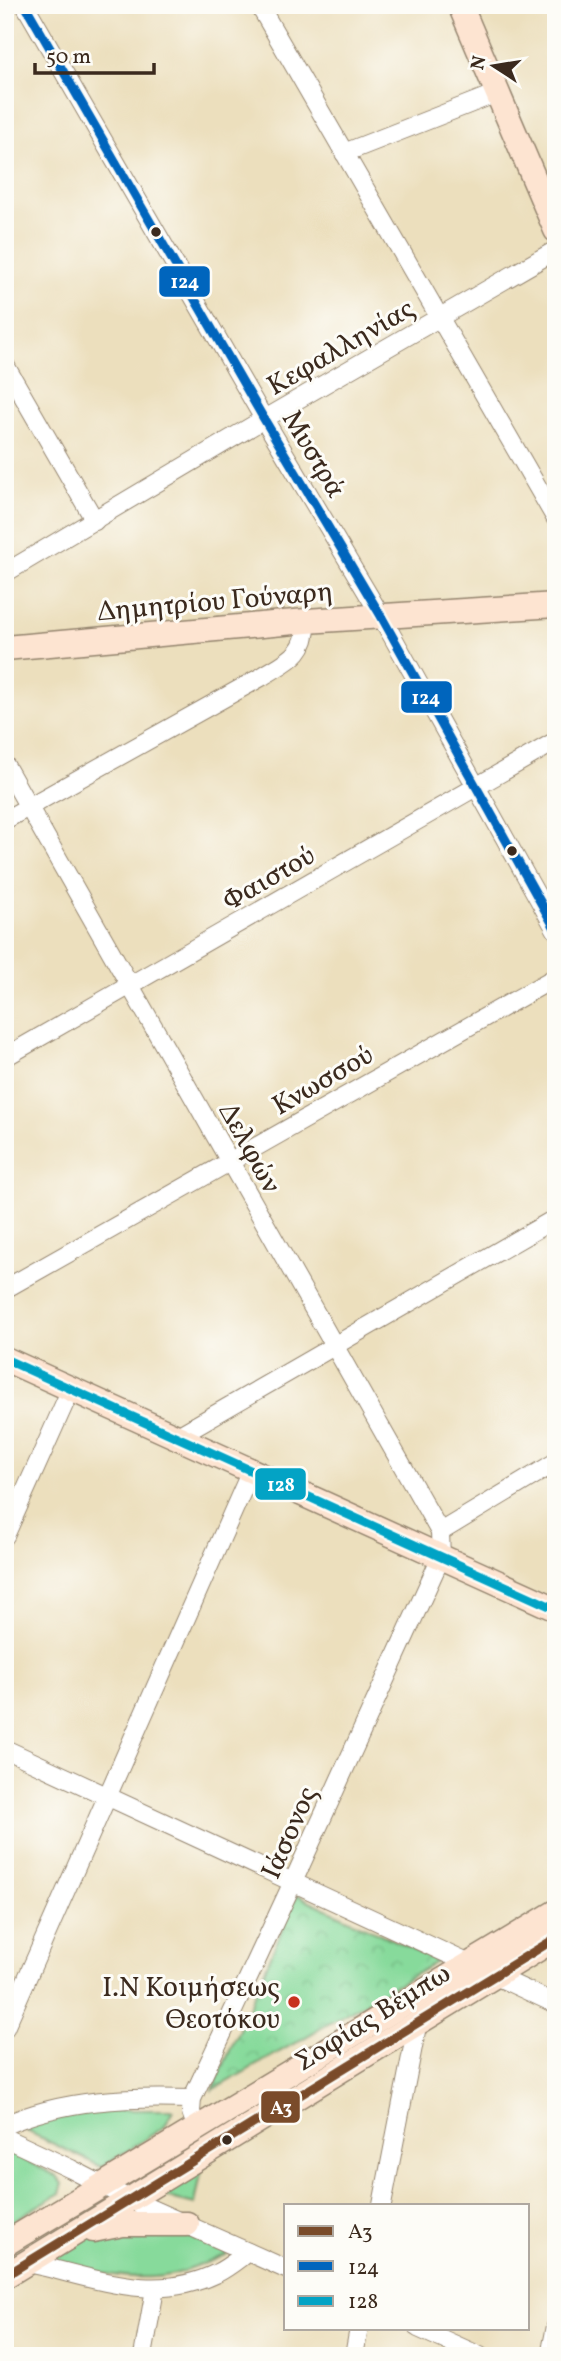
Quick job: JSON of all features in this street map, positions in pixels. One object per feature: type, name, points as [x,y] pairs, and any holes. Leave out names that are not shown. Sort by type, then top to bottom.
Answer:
[{"type":"main road","points":[[460,5],[556,230]]},
{"type":"main road","name":"Δημητρίου Γούναρη","points":[[5,648],[306,621],[556,606]]},
{"type":"main road","points":[[5,1359],[556,1609]]},
{"type":"main road","name":"Σοφίας Βέμπω","points":[[5,2244],[556,1913]]},
{"type":"main road","name":"Σοφίας Βέμπω","points":[[5,2276],[556,1938]]},
{"type":"main road","points":[[75,2233],[123,2224],[187,2224]]},
{"type":"street","name":"Μυστρά","points":[[25,5],[381,617],[556,930]]},
{"type":"street","points":[[259,5],[556,519]]},
{"type":"street","points":[[344,153],[497,93]]},
{"type":"street","name":"Κεφαλληνίας","points":[[5,573],[556,250]]},
{"type":"street","points":[[5,365],[96,521]]},
{"type":"street","points":[[5,820],[296,655],[307,636],[306,621]]},
{"type":"street","name":"Φαιστού","points":[[5,1057],[556,741]]},
{"type":"street","name":"Δελφών","points":[[5,765],[440,1532],[441,1557]]},
{"type":"street","name":"Κνωσσού","points":[[5,1289],[556,977]]},
{"type":"street","points":[[176,1437],[556,1218]]},
{"type":"street","points":[[5,1536],[71,1389]]},
{"type":"street","points":[[440,1532],[556,1462]]},
{"type":"street","points":[[5,2028],[251,1471]]},
{"type":"street","name":"Ιάσονος","points":[[192,2099],[441,1557]]},
{"type":"street","points":[[5,1749],[556,2004]]},
{"type":"street","points":[[382,2204],[418,2021]]},
{"type":"street","points":[[5,2125],[21,2117],[102,2100],[192,2099],[191,2112],[197,2129]]},
{"type":"street","points":[[5,2138],[131,2200],[284,2268]]},
{"type":"street","points":[[27,2263],[113,2283],[155,2289],[182,2286],[220,2272],[248,2252]]},
{"type":"street","points":[[143,2356],[155,2289]]},
{"type":"street","points":[[550,2356],[556,2326]]},
{"type":"street","points":[[354,2356],[359,2330]]},
{"type":"street","points":[[422,2330],[480,2356]]},
{"type":"green space","points":[[297,1895],[438,1961],[213,2090]]},
{"type":"green space","points":[[111,2110],[174,2110],[164,2127],[102,2167],[20,2128],[45,2119]]},
{"type":"green space","points":[[5,2150],[57,2176],[63,2184],[60,2193],[5,2225]]},
{"type":"green space","points":[[203,2163],[195,2204],[154,2194]]},
{"type":"green space","points":[[87,2235],[185,2235],[227,2250],[226,2255],[190,2269],[153,2277],[102,2273],[50,2264],[46,2260]]},
{"type":"transit line","name":"124","points":[[25,5],[381,616],[556,930]]},
{"type":"transit line","name":"128","points":[[5,1359],[556,1609]]},
{"type":"transit line","name":"Α3","points":[[5,2276],[556,1938]]},
{"type":"place","name":"Ι.Ν Κοιμήσεως Θεοτόκου","points":[[294,2002]]}]
